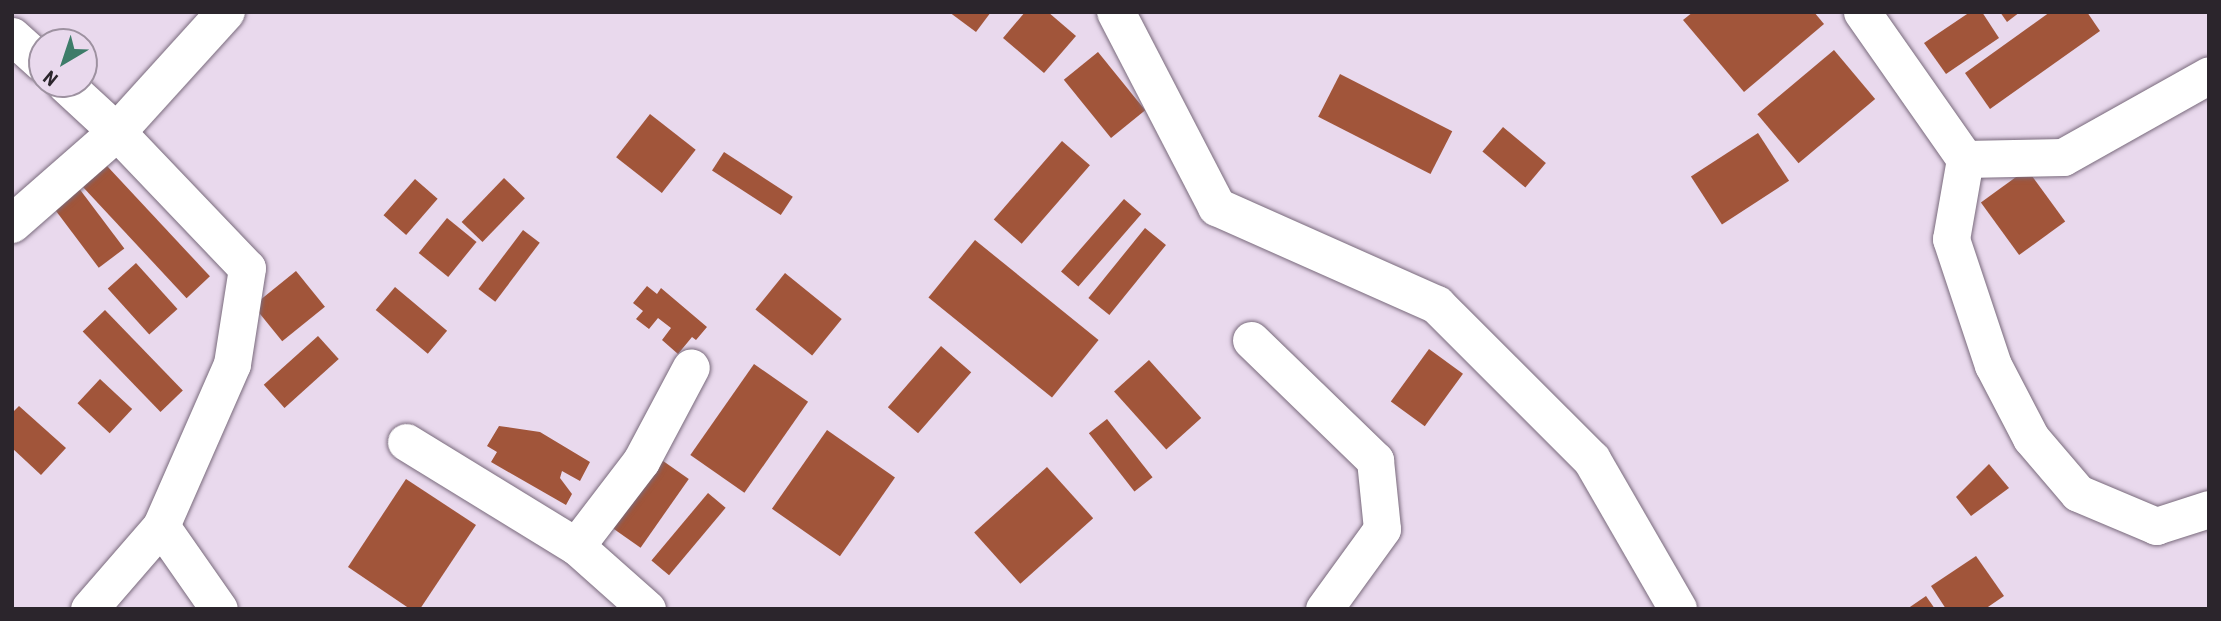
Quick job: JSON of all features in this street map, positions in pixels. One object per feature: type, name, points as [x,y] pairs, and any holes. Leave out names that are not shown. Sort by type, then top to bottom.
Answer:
[{"type":"street","points":[[12,224],[117,132],[226,12]]},
{"type":"street","points":[[1116,12],[1217,207],[1437,305],[1592,460],[1678,609]]},
{"type":"street","points":[[1862,12],[1965,159],[1951,239],[1993,365],[2031,438],[2078,493],[2156,526],[2209,509]]},
{"type":"street","points":[[12,36],[28,50]]},
{"type":"street","points":[[1965,159],[2063,157],[2209,75]]},
{"type":"street","points":[[80,98],[117,132],[247,268],[232,364],[161,526],[89,609]]},
{"type":"street","points":[[1251,340],[1375,460],[1382,529],[1324,609]]},
{"type":"street","points":[[576,546],[641,461],[691,367]]},
{"type":"street","points":[[406,442],[576,546],[647,609]]},
{"type":"street","points":[[161,526],[219,609]]},
{"type":"building","points":[[949,12],[991,12],[976,32]]},
{"type":"building","points":[[1025,12],[1048,12],[1076,36],[1044,73],[1003,38]]},
{"type":"building","points":[[1693,12],[1814,12],[1824,24],[1744,92],[1683,20]]},
{"type":"building","points":[[1970,12],[1982,12],[1999,38],[1946,74],[1924,43]]},
{"type":"building","points":[[2000,12],[2020,12],[2007,22]]},
{"type":"building","points":[[2050,12],[2087,12],[2100,31],[1990,109],[1965,73]]},
{"type":"building","points":[[1834,50],[1875,99],[1799,163],[1757,114]]},
{"type":"building","points":[[1098,52],[1145,110],[1111,138],[1064,80]]},
{"type":"building","points":[[1340,74],[1452,131],[1430,174],[1318,117]]},
{"type":"building","points":[[650,114],[696,150],[662,193],[616,157]]},
{"type":"building","points":[[1503,127],[1546,163],[1525,188],[1482,152]]},
{"type":"building","points":[[1758,133],[1789,181],[1722,224],[1691,177]]},
{"type":"building","points":[[1062,141],[1090,165],[1022,244],[994,219]]},
{"type":"building","points":[[94,152],[210,276],[187,298],[71,174]]},
{"type":"building","points":[[724,152],[793,197],[781,215],[712,170]]},
{"type":"building","points":[[2027,169],[2065,222],[2019,255],[1981,203]]},
{"type":"building","points":[[504,178],[525,198],[482,242],[462,222]]},
{"type":"building","points":[[415,179],[438,199],[406,235],[384,215]]},
{"type":"building","points":[[78,187],[124,248],[99,268],[52,206]]},
{"type":"building","points":[[1124,199],[1141,214],[1078,287],[1061,271]]},
{"type":"building","points":[[447,218],[477,242],[448,277],[419,253]]},
{"type":"building","points":[[1145,228],[1166,245],[1109,315],[1088,298]]},
{"type":"building","points":[[523,230],[540,243],[495,302],[478,289]]},
{"type":"building","points":[[975,240],[1099,340],[1052,398],[928,298]]},
{"type":"building","points":[[136,263],[177,309],[149,335],[108,288]]},
{"type":"building","points":[[296,271],[325,307],[282,341],[253,306]]},
{"type":"building","points":[[785,273],[842,319],[812,355],[755,310]]},
{"type":"building","points":[[647,286],[657,294],[661,288],[707,327],[696,340],[692,337],[678,354],[662,340],[671,328],[658,318],[649,329],[636,319],[643,311],[633,303]]},
{"type":"building","points":[[395,287],[447,331],[428,354],[376,310]]},
{"type":"building","points":[[105,310],[183,391],[161,412],[83,332]]},
{"type":"building","points":[[318,336],[339,359],[284,408],[264,385]]},
{"type":"building","points":[[941,346],[971,372],[918,433],[888,407]]},
{"type":"building","points":[[1429,349],[1463,374],[1425,426],[1391,402]]},
{"type":"building","points":[[1149,360],[1201,418],[1166,449],[1114,391]]},
{"type":"building","points":[[754,364],[808,402],[744,493],[690,455]]},
{"type":"building","points":[[100,379],[132,409],[110,433],[77,403]]},
{"type":"building","points":[[19,406],[66,448],[41,475],[12,448],[12,413]]},
{"type":"building","points":[[1107,419],[1153,477],[1134,491],[1089,433]]},
{"type":"building","points":[[499,426],[540,432],[590,462],[580,481],[562,471],[560,478],[572,494],[566,505],[491,462],[497,452],[487,446]]},
{"type":"building","points":[[827,430],[895,478],[840,556],[772,509]]},
{"type":"building","points":[[656,456],[689,479],[641,548],[608,525]]},
{"type":"building","points":[[1989,464],[2009,488],[1971,516],[1956,497]]},
{"type":"building","points":[[1047,467],[1093,518],[1020,584],[974,533]]},
{"type":"building","points":[[406,479],[476,525],[420,609],[410,609],[348,567]]},
{"type":"building","points":[[708,493],[726,508],[669,575],[651,560]]},
{"type":"building","points":[[1976,556],[2004,596],[1985,609],[1946,609],[1931,586]]},
{"type":"building","points":[[1926,596],[1935,609],[1907,609]]}]
